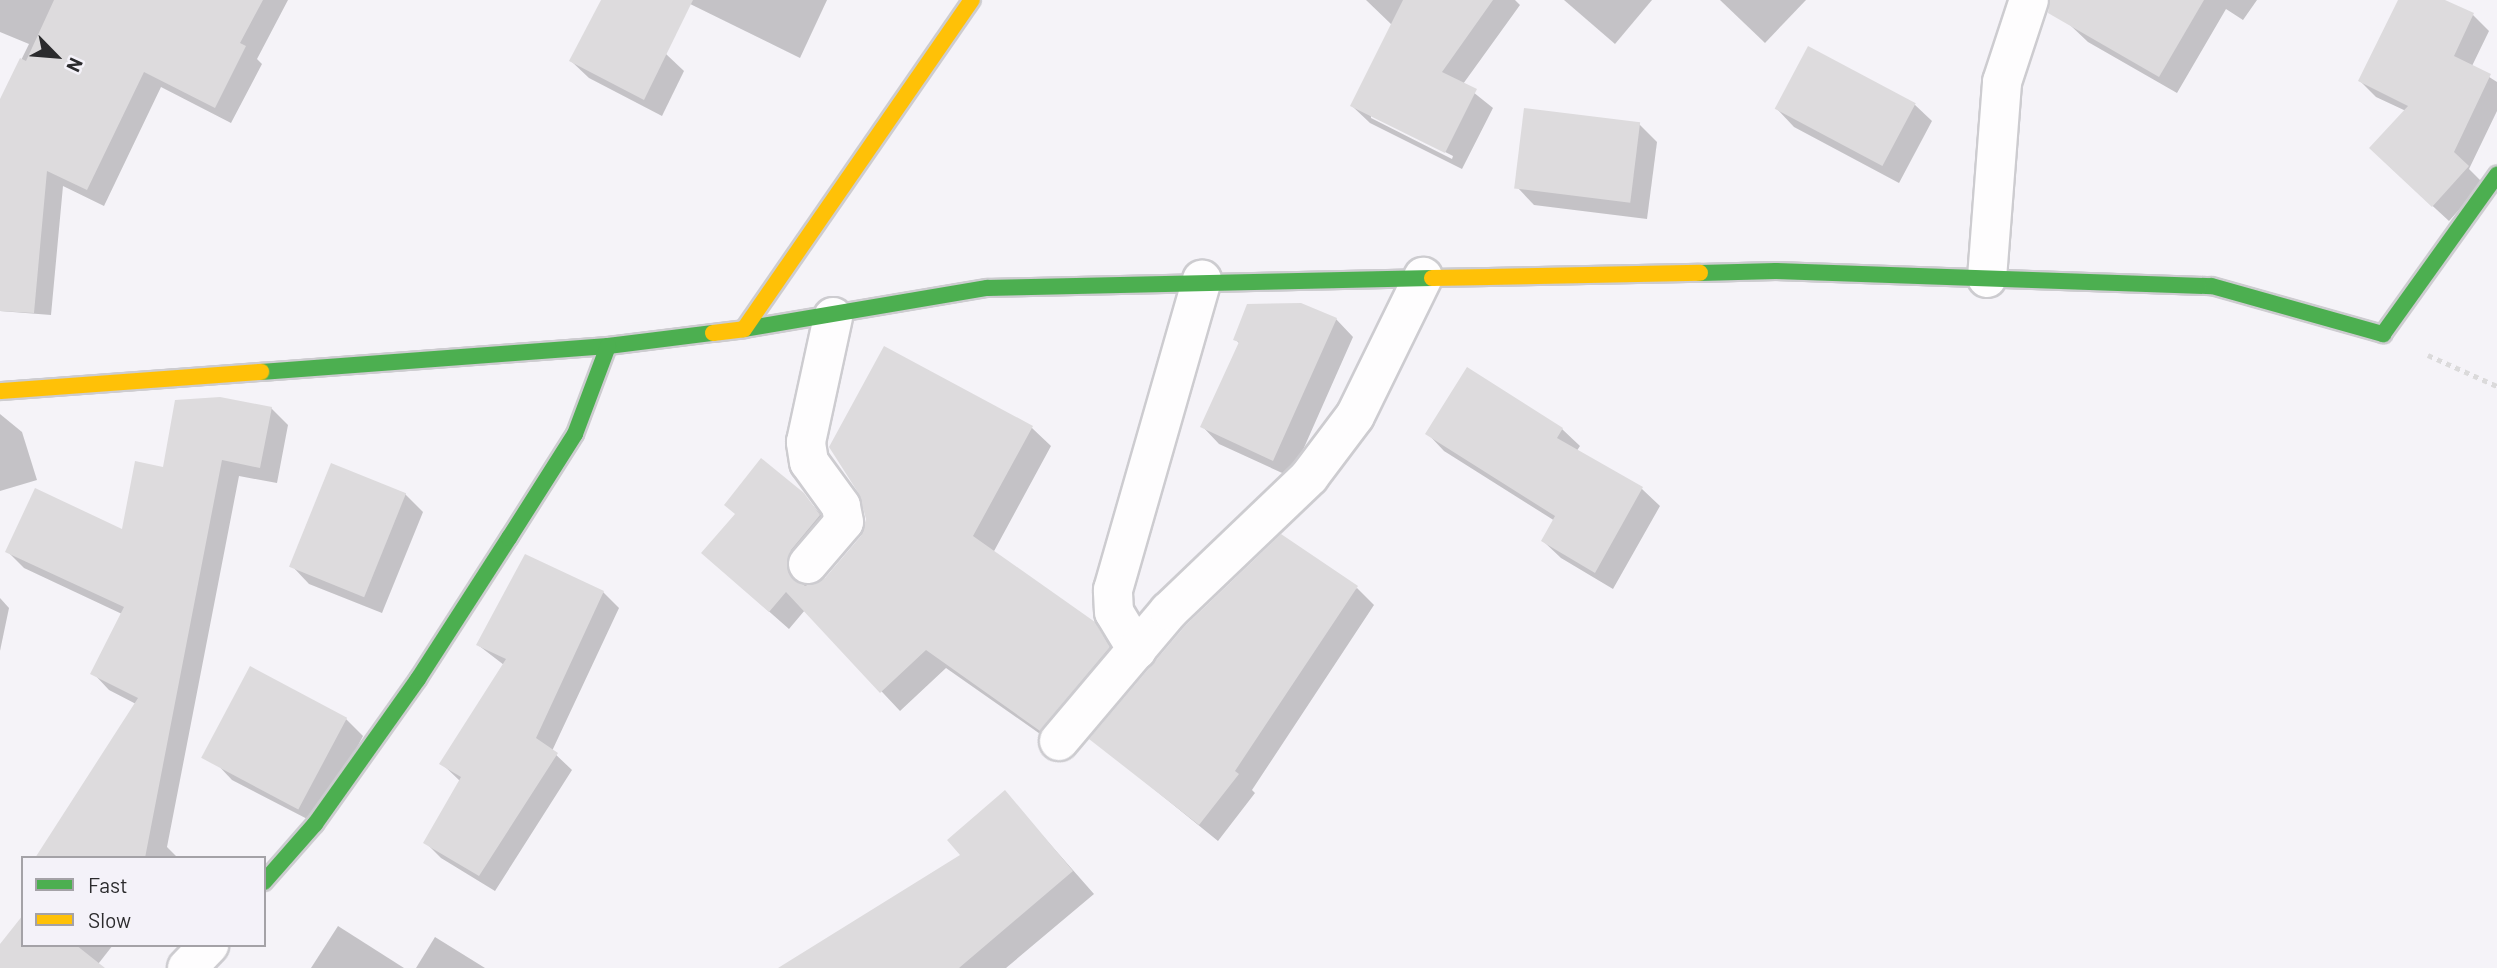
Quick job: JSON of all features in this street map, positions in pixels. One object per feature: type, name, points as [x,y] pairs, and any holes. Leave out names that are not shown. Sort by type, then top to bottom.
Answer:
[{"type":"street","points":[[744,328],[972,0]]},
{"type":"street","points":[[1987,278],[2002,82],[2029,0]]},
{"type":"street","points":[[0,391],[608,346],[833,317],[987,288],[1202,280],[1776,271],[2212,286],[2383,334],[2497,175]]},
{"type":"street","points":[[1059,741],[1169,611],[1309,477],[1355,416],[1423,277]]},
{"type":"street","points":[[1137,650],[1114,612],[1113,590],[1202,280]]},
{"type":"street","points":[[808,564],[844,522],[841,506],[810,462],[806,442],[833,317]]},
{"type":"street","points":[[266,880],[323,813],[509,538],[575,434],[608,346]]},
{"type":"street","points":[[187,968],[207,947]]},
{"type":"path","points":[[2383,334],[2497,386]]},
{"type":"building","points":[[54,0],[263,0],[240,43],[246,46],[215,108],[144,72],[87,190],[47,171],[34,313],[0,311],[0,99],[20,58],[26,61]]},
{"type":"building","points":[[601,0],[693,0],[644,100],[569,61]]},
{"type":"building","points":[[1403,0],[1493,0],[1442,72],[1477,89],[1445,153],[1350,106]]},
{"type":"building","points":[[2050,0],[2204,0],[2159,77],[2048,13]]},
{"type":"building","points":[[2398,0],[2445,0],[2474,13],[2454,56],[2491,74],[2454,152],[2469,166],[2432,207],[2369,148],[2408,106],[2358,81]]},
{"type":"building","points":[[1808,46],[1916,103],[1882,166],[1775,109]]},
{"type":"building","points":[[1524,108],[1640,122],[1630,203],[1514,188]]},
{"type":"building","points":[[1301,303],[1337,318],[1273,461],[1200,427],[1239,342],[1233,340],[1247,304]]},
{"type":"building","points":[[884,346],[1033,426],[973,536],[1095,622],[1110,647],[1040,731],[926,650],[880,693],[786,592],[769,612],[701,553],[735,514],[724,505],[761,458],[804,493],[820,515],[791,550],[788,572],[805,586],[825,578],[861,536],[866,519],[859,494],[829,447]]},
{"type":"building","points":[[1467,367],[1563,428],[1557,438],[1643,487],[1595,573],[1541,541],[1555,516],[1425,434]]},
{"type":"building","points":[[220,397],[272,407],[260,468],[222,460],[145,856],[36,856],[138,698],[90,674],[124,607],[5,552],[35,488],[122,529],[135,461],[163,467],[175,400]]},
{"type":"building","points":[[331,463],[406,493],[364,597],[289,567]]},
{"type":"building","points":[[1281,534],[1358,586],[1235,771],[1239,774],[1199,825],[1089,739],[1185,626]]},
{"type":"building","points":[[525,554],[604,591],[536,738],[558,753],[479,876],[423,843],[461,777],[439,764],[506,659],[476,645]]},
{"type":"building","points":[[250,666],[347,718],[298,809],[201,758]]},
{"type":"building","points":[[1005,790],[1073,871],[959,968],[778,968],[960,855],[947,840]]},
{"type":"building","points":[[21,918],[21,947],[79,947],[105,968],[0,968],[0,944]]},
{"type":"traffic: fast","points":[[1700,273],[1776,271],[2212,286],[2383,334],[2497,175]]},
{"type":"traffic: fast","points":[[744,329],[987,288],[1432,278]]},
{"type":"traffic: fast","points":[[261,372],[608,346],[713,333]]},
{"type":"traffic: fast","points":[[266,880],[315,824],[418,679],[509,538],[575,434],[608,346]]},
{"type":"traffic: slow","points":[[713,333],[744,329],[972,0]]},
{"type":"traffic: slow","points":[[1432,278],[1700,273]]},
{"type":"traffic: slow","points":[[0,391],[261,372]]}]
